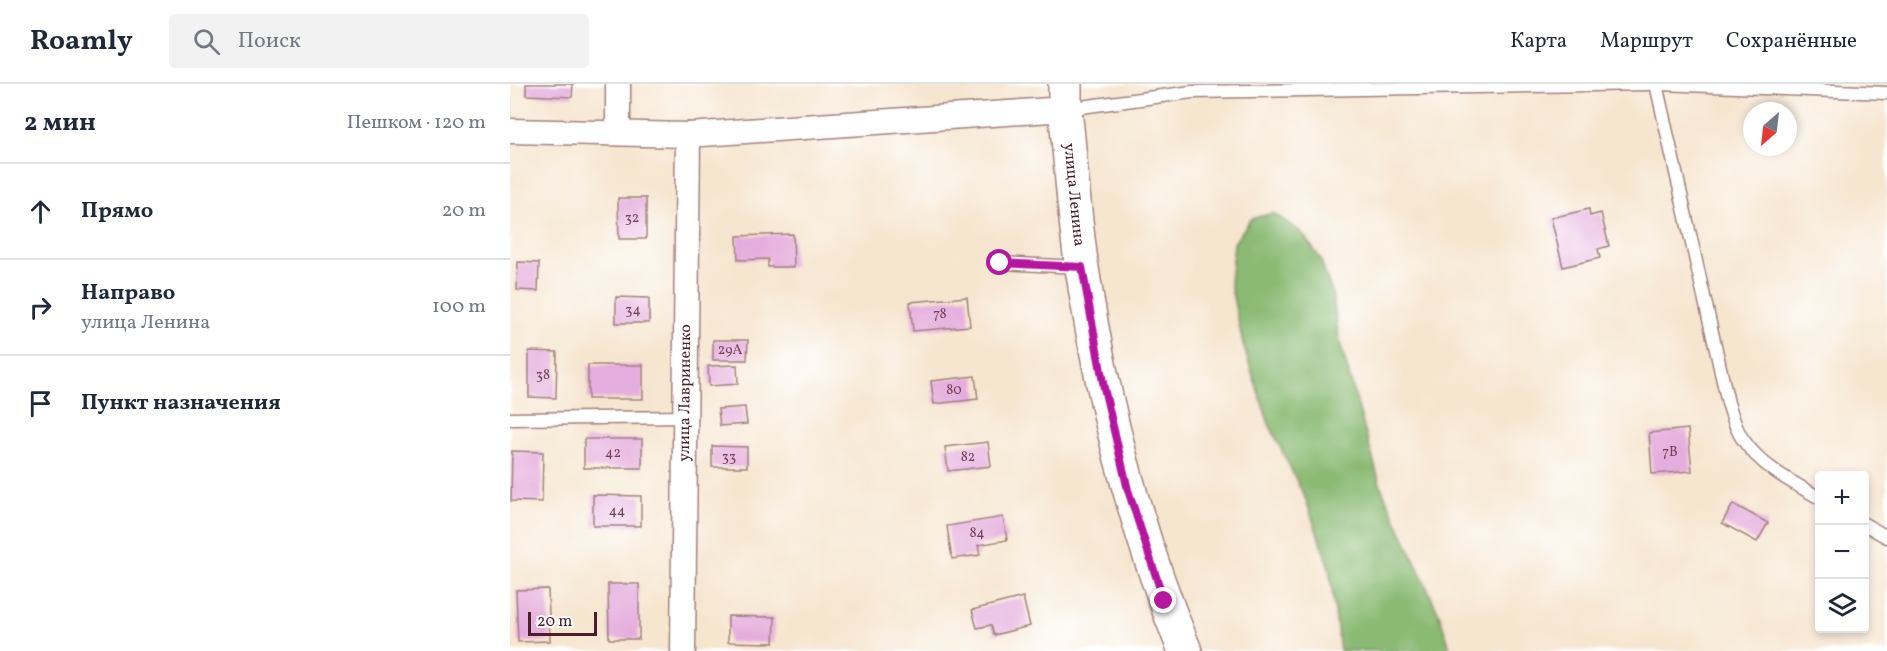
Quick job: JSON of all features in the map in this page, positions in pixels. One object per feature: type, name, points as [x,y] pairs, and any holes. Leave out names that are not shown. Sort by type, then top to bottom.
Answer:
[{"type":"main road","name":"улица Ленина","points":[[1065,97],[1082,267],[1104,388],[1128,490],[1164,601],[1185,651]]},
{"type":"street","points":[[618,84],[618,133]]},
{"type":"street","points":[[510,131],[688,135],[1065,97]]},
{"type":"street","name":"улица Лавриненко","points":[[683,651],[688,135]]},
{"type":"lane","points":[[1065,97],[1192,92],[1648,84]]},
{"type":"lane","points":[[1815,495],[1766,465],[1740,436],[1728,403],[1658,84],[1887,93]]},
{"type":"lane","points":[[1000,263],[1082,267]]},
{"type":"lane","points":[[510,420],[687,417]]},
{"type":"lane","points":[[1866,525],[1887,537]]},
{"type":"green space","points":[[1273,213],[1301,232],[1320,258],[1332,293],[1340,343],[1381,487],[1439,614],[1451,651],[1340,651],[1329,567],[1306,500],[1269,424],[1244,348],[1230,283],[1234,243],[1251,219]]},
{"type":"building","points":[[526,84],[573,84],[572,97],[526,95]]},
{"type":"building","points":[[618,198],[646,198],[646,239],[619,239]]},
{"type":"building","points":[[1589,209],[1590,216],[1601,213],[1609,246],[1598,249],[1600,258],[1563,267],[1551,218]]},
{"type":"building","points":[[793,234],[794,267],[768,267],[768,259],[738,260],[737,236]]},
{"type":"building","points":[[518,262],[539,263],[538,291],[517,290]]},
{"type":"building","points":[[616,297],[649,298],[649,323],[616,323]]},
{"type":"building","points":[[967,297],[970,326],[913,331],[910,302]]},
{"type":"building","points":[[713,340],[748,340],[747,360],[713,360]]},
{"type":"building","points":[[529,351],[557,352],[556,398],[529,397]]},
{"type":"building","points":[[588,365],[643,365],[643,399],[588,399]]},
{"type":"building","points":[[737,365],[738,384],[709,386],[708,366]]},
{"type":"building","points":[[975,376],[978,399],[934,404],[931,381]]},
{"type":"building","points":[[745,407],[747,424],[720,426],[718,409]]},
{"type":"building","points":[[1688,429],[1692,471],[1652,474],[1649,433]]},
{"type":"building","points":[[584,439],[642,439],[642,468],[584,468]]},
{"type":"building","points":[[988,442],[991,466],[948,471],[945,447]]},
{"type":"building","points":[[712,446],[747,447],[747,467],[712,467]]},
{"type":"building","points":[[512,451],[543,452],[542,502],[511,501]]},
{"type":"building","points":[[593,495],[641,496],[641,526],[593,526]]},
{"type":"building","points":[[1733,504],[1768,523],[1757,542],[1722,523]]},
{"type":"building","points":[[1003,517],[1007,540],[978,545],[980,555],[952,559],[947,526]]},
{"type":"building","points":[[608,584],[639,584],[639,639],[609,639]]},
{"type":"building","points":[[548,589],[550,641],[518,642],[516,590]]},
{"type":"building","points":[[1023,597],[1030,626],[994,635],[991,625],[977,628],[972,610]]},
{"type":"building","points":[[728,616],[775,617],[774,643],[728,642]]},
{"type":"route","points":[[1000,263],[1082,267],[1104,388],[1128,490],[1164,601]]}]
